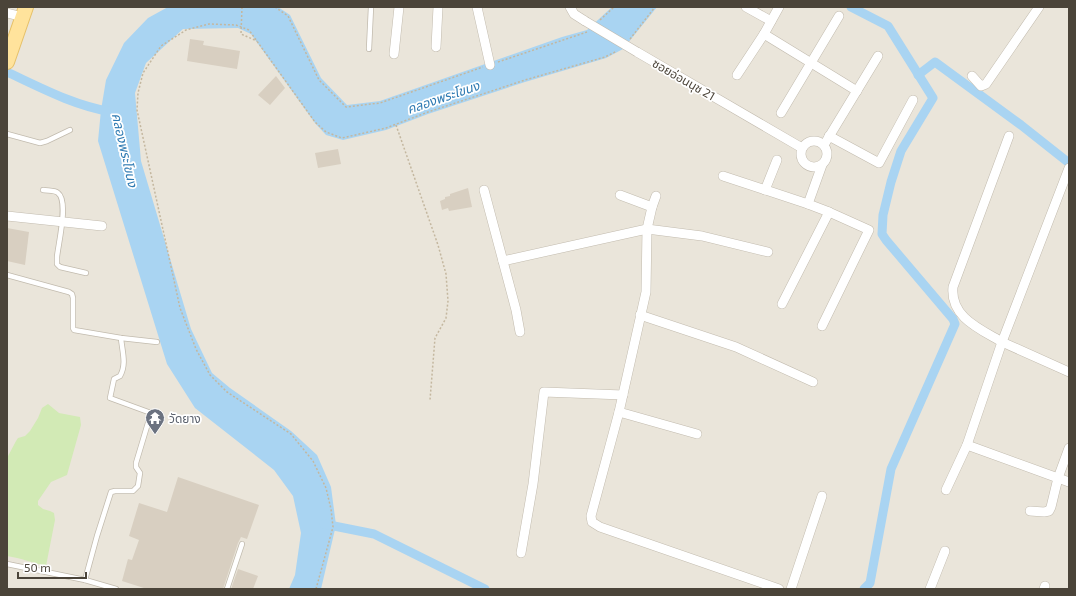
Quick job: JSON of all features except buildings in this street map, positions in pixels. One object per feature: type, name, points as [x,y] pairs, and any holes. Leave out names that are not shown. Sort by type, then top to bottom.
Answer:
[{"type":"main road","points":[[7,35],[17,12]]},
{"type":"main road","points":[[7,62],[17,12]]},
{"type":"street","points":[[394,54],[399,7]]},
{"type":"street","points":[[436,47],[438,7]]},
{"type":"street","points":[[477,7],[490,65]]},
{"type":"street","name":"ซอยอ่อนนุช 21","points":[[570,7],[574,14],[584,21],[802,148]]},
{"type":"street","points":[[746,7],[771,21]]},
{"type":"street","points":[[737,76],[764,34],[779,7]]},
{"type":"street","points":[[972,76],[981,86],[986,84],[1039,7]]},
{"type":"street","points":[[781,113],[839,16]]},
{"type":"street","points":[[764,34],[857,91]]},
{"type":"street","points":[[824,145],[878,56]]},
{"type":"street","points":[[829,136],[879,163],[913,100]]},
{"type":"street","points":[[1009,136],[953,287],[952,295],[954,303],[963,316],[1002,342],[1069,372]]},
{"type":"street","points":[[808,204],[822,165],[827,157],[824,145],[812,140],[804,144],[800,156],[805,164],[813,167],[822,165]]},
{"type":"street","points":[[765,190],[777,160]]},
{"type":"street","points":[[946,490],[967,445],[1002,342],[1069,168]]},
{"type":"street","points":[[723,176],[808,204],[869,230],[822,326]]},
{"type":"street","points":[[484,190],[516,310],[520,332]]},
{"type":"street","points":[[620,195],[652,207]]},
{"type":"street","points":[[656,196],[647,229],[646,292],[619,412],[591,516],[592,522],[600,527],[779,589]]},
{"type":"street","points":[[782,304],[829,212]]},
{"type":"street","points":[[7,216],[102,226]]},
{"type":"street","points":[[503,261],[647,229],[702,236],[768,252]]},
{"type":"street","points":[[640,315],[736,347],[813,382]]},
{"type":"street","points":[[521,553],[533,484],[544,392],[623,395]]},
{"type":"street","points":[[619,412],[697,434]]},
{"type":"street","points":[[967,445],[1069,482]]},
{"type":"street","points":[[1030,511],[1049,511],[1058,478],[1069,448]]},
{"type":"street","points":[[791,589],[822,496]]},
{"type":"street","points":[[930,589],[945,551]]},
{"type":"lane","points":[[369,49],[371,7]]},
{"type":"lane","points":[[7,134],[40,143],[70,130]]},
{"type":"lane","points":[[43,190],[57,192],[60,194],[63,209],[57,257],[58,264],[60,267],[86,273]]},
{"type":"lane","points":[[7,275],[72,294],[74,330],[157,342]]},
{"type":"lane","points":[[85,580],[111,492],[133,491],[138,486],[140,473],[136,467],[136,463],[151,413],[110,398],[114,379],[120,376],[124,366],[121,338]]},
{"type":"lane","points":[[227,589],[242,544]]},
{"type":"lane","points":[[7,564],[85,580],[116,589]]},
{"type":"path","points":[[242,7],[241,34],[258,41]]},
{"type":"path","points":[[275,7],[288,16],[319,80],[346,107],[380,103],[588,32]]},
{"type":"path","points":[[598,22],[614,7]]},
{"type":"path","points":[[626,43],[655,7]]},
{"type":"path","points":[[316,589],[332,527],[331,509],[326,488],[312,461],[291,434],[227,392],[210,375],[196,349],[180,308],[137,110],[138,93],[143,73],[161,46],[186,30],[209,24],[236,25],[249,30],[258,41],[315,122],[326,132],[345,138],[396,125],[428,112],[604,57],[622,48]]},
{"type":"path","points":[[396,125],[438,245],[446,274],[448,301],[446,318],[435,338],[430,400]]},
{"type":"shaded area","points":[[7,7],[1069,7],[1069,589],[7,589]]},
{"type":"green space","points":[[48,404],[59,413],[80,417],[81,425],[67,475],[51,482],[38,501],[38,505],[43,509],[54,513],[55,520],[46,566],[7,556],[7,458],[18,438],[25,436],[30,431],[42,408]]},
{"type":"water","name":"คลองพระโขนง","points":[[168,7],[278,7],[290,15],[321,78],[347,105],[380,101],[562,37],[587,30],[612,7],[657,7],[623,49],[606,58],[525,82],[428,114],[386,130],[343,140],[326,135],[315,123],[251,34],[238,28],[183,29],[146,63],[135,93],[141,161],[191,329],[212,373],[230,388],[291,431],[317,455],[331,487],[336,525],[321,589],[289,589],[295,575],[301,533],[293,496],[274,470],[195,408],[167,364],[98,141],[106,80],[124,43],[148,18]]},
{"type":"waterway","points":[[851,7],[888,26],[933,98],[901,151],[891,182],[883,215],[882,234],[953,319],[955,324],[891,469],[870,583],[864,589]]},
{"type":"waterway","points":[[918,75],[935,62],[1021,125],[1069,163]]},
{"type":"waterway","name":"คลองพระโขนง","points":[[7,72],[71,101],[112,112]]},
{"type":"waterway","points":[[324,524],[374,534],[485,589]]},
{"type":"place","name":"วัดยาง","points":[[155,435]]}]
